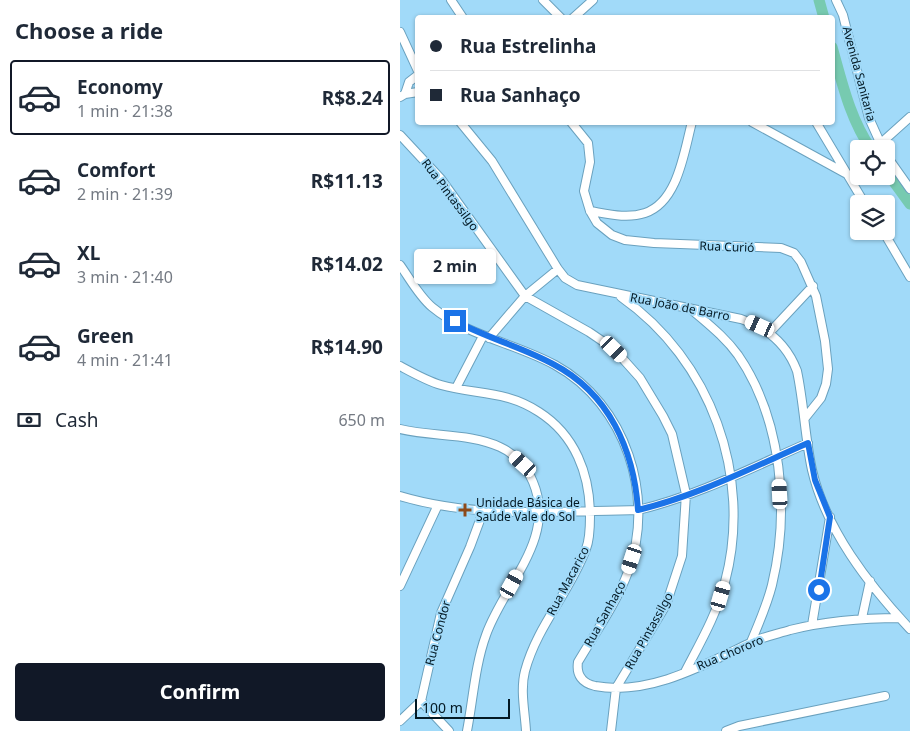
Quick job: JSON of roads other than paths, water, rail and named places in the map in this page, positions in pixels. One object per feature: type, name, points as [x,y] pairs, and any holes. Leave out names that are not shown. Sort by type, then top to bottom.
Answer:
[{"type":"street","points":[[451,0],[462,15]]},
{"type":"street","points":[[543,0],[558,15]]},
{"type":"street","points":[[576,15],[593,0]]},
{"type":"street","name":"Avenida Sanitaria","points":[[836,0],[843,15],[869,118],[878,140]]},
{"type":"street","points":[[400,32],[415,64]]},
{"type":"street","points":[[402,95],[409,82],[415,77]]},
{"type":"street","points":[[402,95],[415,93]]},
{"type":"street","points":[[887,140],[910,116]]},
{"type":"street","name":"Rua João de Barro","points":[[462,125],[492,161],[558,270],[566,278],[577,285],[617,295],[741,319],[770,332],[787,350],[794,364],[815,480],[830,517],[851,555],[910,629]]},
{"type":"street","name":"Rua Curió","points":[[573,125],[588,143],[590,162],[584,191],[590,211],[604,230],[625,240],[788,250],[798,257],[813,286],[825,341],[828,377],[821,398],[805,418]]},
{"type":"street","points":[[590,211],[632,215],[644,213],[659,204],[670,189],[678,170],[691,125]]},
{"type":"street","points":[[757,125],[845,173]]},
{"type":"street","points":[[818,125],[859,195]]},
{"type":"street","name":"Rua Pintassilgo","points":[[400,135],[441,179],[525,296],[601,340],[624,359],[640,378],[664,416],[672,434],[686,494],[685,540],[671,594],[616,688],[611,731]]},
{"type":"street","points":[[895,168],[910,189]]},
{"type":"street","points":[[888,240],[910,277]]},
{"type":"street","name":"Rua Sanhaço","points":[[400,265],[432,307],[486,337],[554,365],[573,378],[603,406],[627,450],[633,471],[638,510],[635,546],[627,574],[578,662]]},
{"type":"street","points":[[456,388],[486,337],[525,296],[558,270]]},
{"type":"street","points":[[770,332],[813,286]]},
{"type":"street","points":[[617,295],[665,334],[694,373],[706,396],[720,432],[732,477],[734,516],[725,581],[715,611],[685,672]]},
{"type":"street","points":[[690,308],[716,330],[738,355],[759,395],[777,456],[780,514],[778,550],[770,591],[752,642]]},
{"type":"street","name":"Rua Macarico","points":[[400,366],[433,382],[456,388],[507,396],[538,411],[558,427],[571,444],[582,464],[588,486],[590,510],[586,549],[540,634],[525,672],[523,686],[526,731]]},
{"type":"street","points":[[400,430],[473,439],[501,447],[523,464],[531,476],[541,511],[536,538],[532,548],[486,634],[467,731]]},
{"type":"street","points":[[400,496],[437,507],[482,512],[638,510],[657,505],[732,477],[808,443]]},
{"type":"street","points":[[400,586],[437,507]]},
{"type":"street","name":"Rua Condor","points":[[421,701],[441,613],[470,547],[482,512]]},
{"type":"street","points":[[812,625],[830,517]]},
{"type":"street","points":[[862,618],[870,581]]},
{"type":"street","name":"Rua Chororo","points":[[578,662],[579,676],[584,682],[616,688],[640,685],[685,672],[721,658],[752,642],[812,625],[862,618],[900,618]]},
{"type":"street","points":[[726,731],[739,726],[885,696]]},
{"type":"street","points":[[401,719],[421,701],[449,731]]},
{"type":"waterway","points":[[819,0],[823,15]]},
{"type":"waterway","points":[[835,58],[852,113],[866,140]]},
{"type":"waterway","points":[[895,183],[910,204]]},
{"type":"place","name":"Unidade Básica de Saúde Vale do Sol","points":[[465,510]]}]
